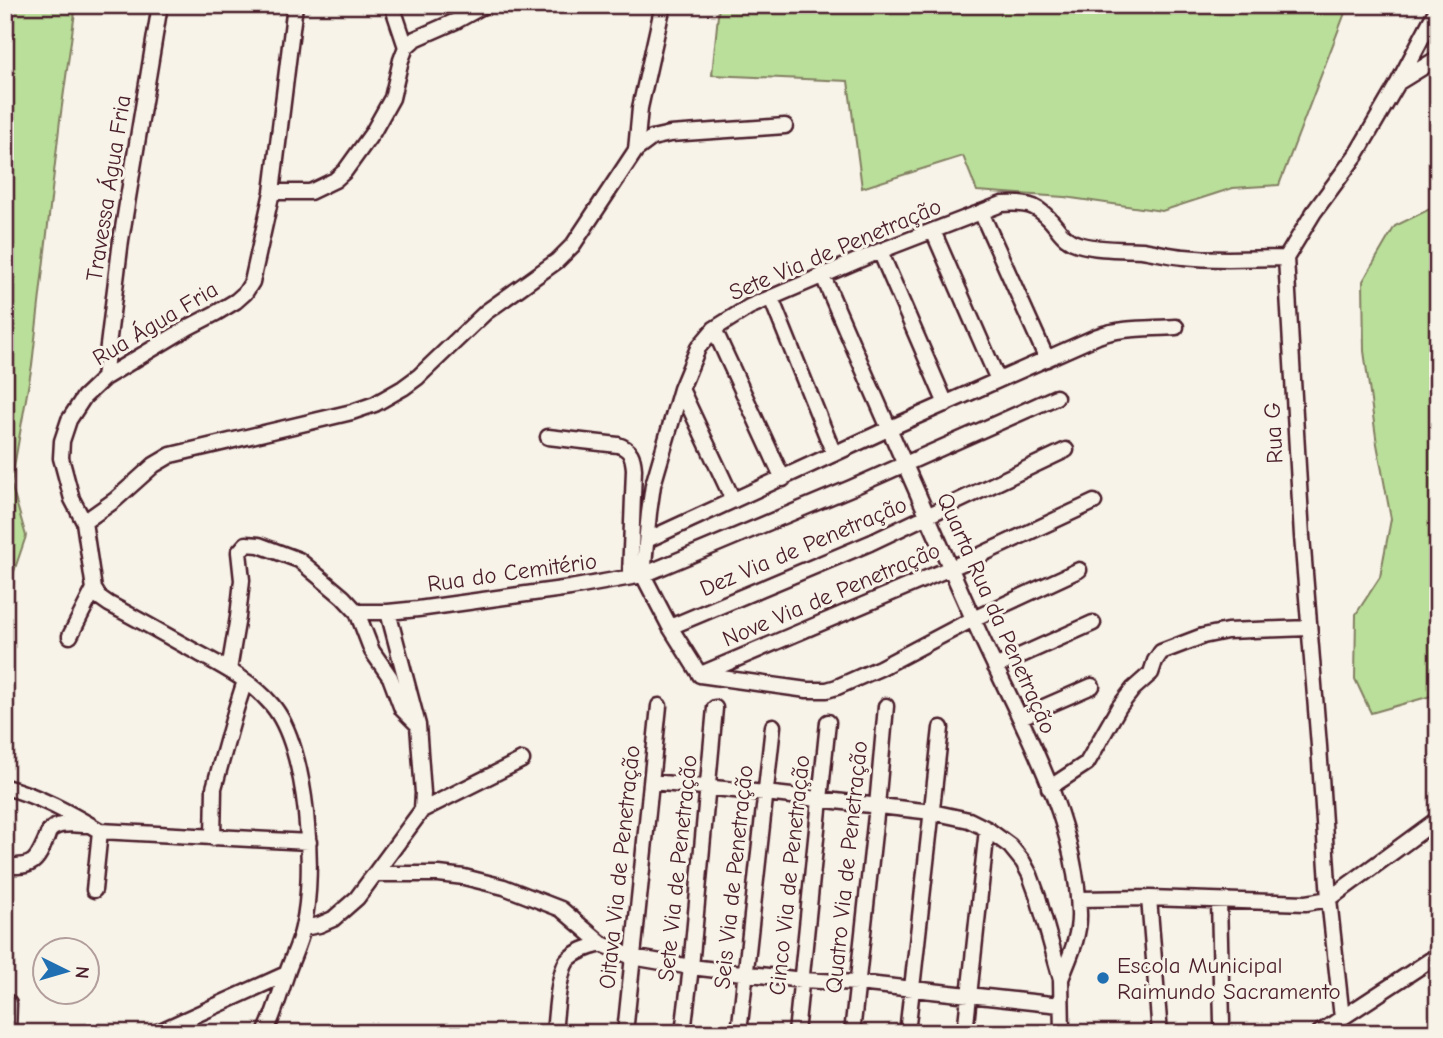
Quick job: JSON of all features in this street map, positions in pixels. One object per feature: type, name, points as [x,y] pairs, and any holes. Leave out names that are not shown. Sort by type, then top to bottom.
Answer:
[{"type":"street","name":"Travessa Água Fria","points":[[104,378],[121,240],[160,5]]},
{"type":"street","name":"Rua Água Fria","points":[[94,589],[84,522],[72,499],[61,458],[62,441],[69,420],[84,397],[104,378],[236,302],[252,282],[272,192],[295,5]]},
{"type":"street","points":[[392,5],[406,47]]},
{"type":"street","points":[[272,192],[310,192],[335,180],[345,171],[373,132],[392,98],[406,47],[485,5]]},
{"type":"street","points":[[636,150],[640,108],[663,5]]},
{"type":"street","points":[[1286,258],[1314,212],[1356,155],[1438,7]]},
{"type":"street","points":[[1398,83],[1438,58]]},
{"type":"street","points":[[84,522],[115,500],[154,465],[171,455],[352,412],[374,404],[403,388],[427,370],[486,312],[557,261],[573,245],[636,150],[645,142],[660,135],[785,126]]},
{"type":"street","name":"Sete Via de Penetração","points":[[637,576],[648,540],[653,485],[681,389],[698,348],[714,329],[748,307],[880,251],[1002,204],[1032,205],[1044,212],[1065,238],[1076,244],[1184,257],[1286,258]]},
{"type":"street","points":[[981,212],[1047,359]]},
{"type":"street","points":[[933,231],[998,380]]},
{"type":"street","points":[[880,251],[946,404]]},
{"type":"street","name":"Rua G","points":[[1286,258],[1298,483],[1329,899],[1342,1018]]},
{"type":"street","name":"Quarta Rua da Penetração","points":[[823,276],[973,619],[1021,717],[1065,830],[1079,913],[1077,936],[1060,979]]},
{"type":"street","points":[[771,298],[834,454]]},
{"type":"street","points":[[648,540],[888,429],[1107,333],[1176,327]]},
{"type":"street","points":[[714,329],[783,479]]},
{"type":"street","points":[[681,389],[733,500]]},
{"type":"street","name":"Rua do Cemitério","points":[[357,612],[388,612],[570,588],[637,576],[906,464],[1056,397]]},
{"type":"street","points":[[548,437],[618,445],[632,455],[637,576],[651,593],[700,675],[827,690],[868,674],[973,619],[1079,570]]},
{"type":"street","name":"Dez Via de Penetração","points":[[670,627],[870,543],[1066,450]]},
{"type":"street","name":"Nove Via de Penetração","points":[[700,675],[974,558],[1094,502]]},
{"type":"street","points":[[229,670],[242,580],[239,552],[244,545],[251,544],[288,554],[299,560],[357,612],[372,651],[390,677],[402,709],[418,725]]},
{"type":"street","points":[[70,636],[94,589]]},
{"type":"street","points":[[94,589],[99,597],[109,604],[245,681],[273,707],[288,732],[303,788],[309,842],[308,876],[303,928],[273,1018],[265,1033]]},
{"type":"street","points":[[388,612],[418,725],[422,810]]},
{"type":"street","points":[[995,667],[1093,623]]},
{"type":"street","points":[[1049,788],[1087,762],[1119,707],[1133,689],[1151,673],[1161,652],[1203,636],[1227,631],[1309,628]]},
{"type":"street","points":[[213,838],[214,788],[245,681]]},
{"type":"street","points":[[1021,717],[1091,686]]},
{"type":"street","name":"Oitava Via de Penetração","points":[[625,1033],[659,706]]},
{"type":"street","name":"Quatro Via de Penetração","points":[[852,1033],[886,706]]},
{"type":"street","name":"Sete Via de Penetração","points":[[683,1033],[715,708]]},
{"type":"street","name":"Cinco Via de Penetração","points":[[796,1033],[828,722]]},
{"type":"street","name":"Seis Via de Penetração","points":[[739,1033],[773,726]]},
{"type":"street","points":[[907,1033],[940,728]]},
{"type":"street","points":[[303,928],[333,919],[357,898],[422,810],[522,760]]},
{"type":"street","points":[[652,782],[932,812],[969,820],[986,829],[1010,846],[1030,875],[1060,979],[1062,1033]]},
{"type":"street","points":[[5,787],[38,799],[95,828]]},
{"type":"street","points":[[1078,899],[1149,898],[1306,903],[1329,899],[1438,819]]},
{"type":"street","points":[[5,866],[23,866],[36,861],[50,831],[54,827],[71,824],[213,838],[309,842]]},
{"type":"street","points":[[94,890],[95,828]]},
{"type":"street","points":[[964,1033],[986,829]]},
{"type":"street","points":[[374,874],[439,874],[504,887],[561,909],[602,944],[632,957],[691,967],[1060,1005]]},
{"type":"street","points":[[1149,898],[1160,1033]]},
{"type":"street","points":[[1219,901],[1222,1022]]},
{"type":"street","points":[[554,1033],[562,972],[568,960],[587,948],[602,944]]},
{"type":"street","points":[[1319,1033],[1438,955]]},
{"type":"street","points":[[156,1033],[286,974]]},
{"type":"street","points":[[8,1033],[9,1003]]},
{"type":"street","points":[[194,1033],[195,1015]]},
{"type":"green space","points":[[5,5],[76,5],[32,365],[11,484],[26,536],[5,598]]},
{"type":"green space","points":[[719,5],[1348,5],[1279,185],[1233,188],[1162,211],[1064,197],[977,191],[963,156],[862,188],[848,81],[712,75]]},
{"type":"green space","points":[[1438,205],[1438,694],[1371,713],[1355,679],[1356,614],[1380,577],[1391,519],[1364,351],[1363,281],[1395,226]]},
{"type":"place","name":"Escola Municipal Raimundo Sacramento","points":[[1103,978]]}]
